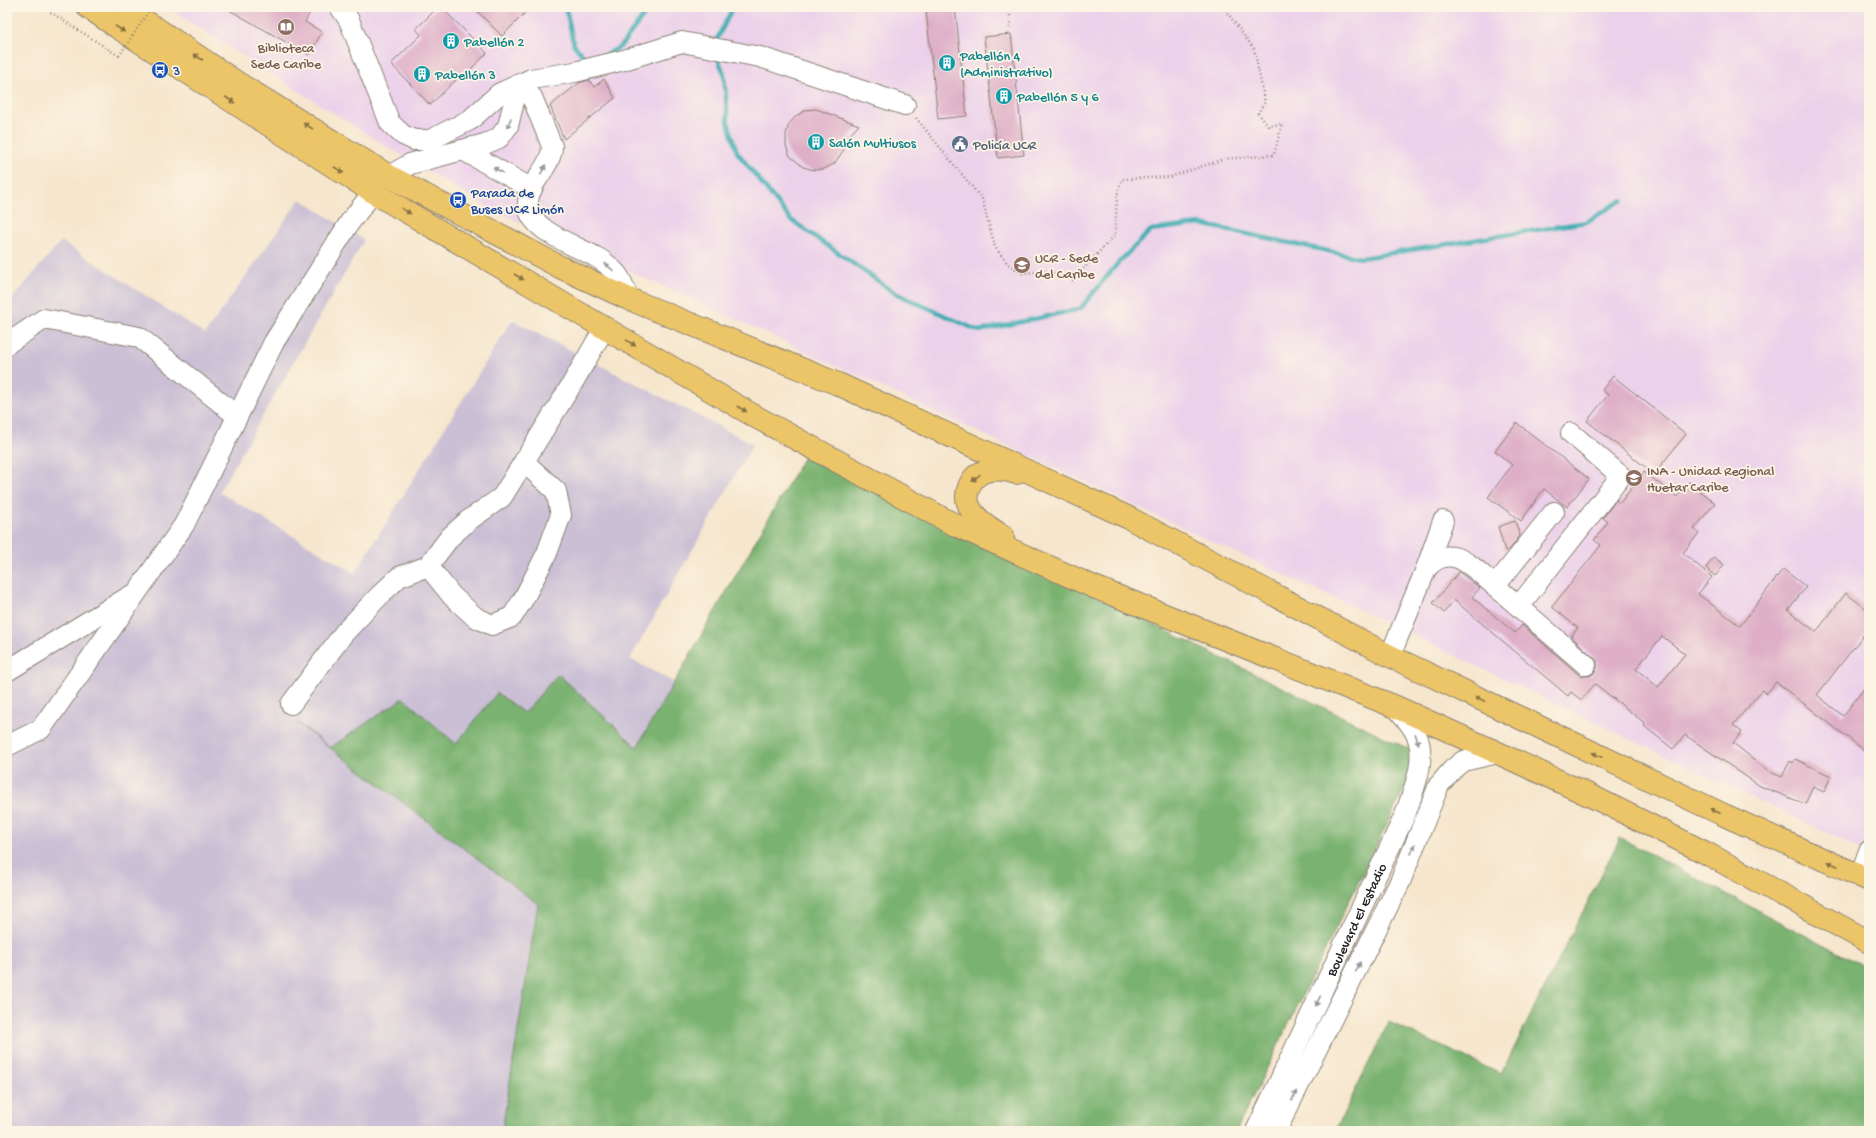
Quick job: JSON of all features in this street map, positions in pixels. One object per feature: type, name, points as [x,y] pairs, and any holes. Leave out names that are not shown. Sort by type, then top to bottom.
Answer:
[{"type":"highway","points":[[88,7],[144,45],[373,192],[605,327],[688,378],[858,474],[953,524],[1094,587],[1396,706],[1589,795],[1706,853],[1869,942]]},
{"type":"highway","points":[[124,7],[232,79],[389,176],[553,263],[629,299],[838,384],[1129,518],[1390,656],[1724,815],[1865,878]]},
{"type":"highway","points":[[1094,587],[984,524],[974,513],[968,503],[967,493],[971,480],[988,470],[999,469],[1012,472],[1129,518]]},
{"type":"street","points":[[340,7],[349,20],[390,123],[403,134],[414,140],[430,140],[470,120],[500,93],[531,79],[575,72],[624,60],[682,42],[760,57],[905,105]]},
{"type":"street","points":[[389,176],[410,164],[485,144],[499,138],[508,126],[518,85]]},
{"type":"street","points":[[518,85],[532,97],[552,146],[552,154],[532,189],[528,202],[531,216],[546,231],[603,262],[617,274],[629,299]]},
{"type":"street","points":[[463,150],[532,189]]},
{"type":"street","points":[[7,746],[41,729],[184,525],[274,342],[350,222],[373,192]]},
{"type":"street","points":[[7,344],[44,319],[140,337],[237,416]]},
{"type":"street","points":[[291,704],[344,633],[380,595],[399,577],[428,566],[450,537],[470,520],[502,497],[605,327]]},
{"type":"street","points":[[1518,606],[1621,476],[1571,433]]},
{"type":"street","points":[[428,566],[452,596],[475,617],[492,625],[512,617],[524,598],[547,553],[561,515],[556,491],[524,462]]},
{"type":"street","points":[[1495,586],[1554,512]]},
{"type":"street","points":[[1390,656],[1426,569],[1443,521]]},
{"type":"street","points":[[1426,569],[1434,560],[1444,556],[1457,557],[1467,562],[1586,665]]},
{"type":"street","points":[[7,670],[137,591]]},
{"type":"street","name":"Boulevard El Estadio","points":[[1256,1131],[1405,815],[1415,784],[1422,753],[1417,735],[1396,706]]},
{"type":"street","name":"Boulevard El Estadio","points":[[1276,1131],[1400,882],[1439,785],[1452,769],[1463,761],[1498,753]]},
{"type":"street","points":[[1865,878],[1869,851]]},
{"type":"path","points":[[1010,7],[1010,28]]},
{"type":"path","points":[[905,105],[982,199],[995,247],[1008,264],[1022,274],[1048,270],[1073,280],[1114,235],[1117,196],[1122,179],[1170,177],[1224,159],[1274,155],[1282,124],[1268,126],[1258,113],[1265,102],[1254,49],[1223,7]]},
{"type":"path","points":[[44,8],[119,56],[151,8]]},
{"type":"shaded area","points":[[166,7],[1869,7],[1869,853],[1370,615],[740,321],[491,209],[376,140]]},
{"type":"shaded area","points":[[300,199],[364,240],[219,492],[355,573],[512,320],[753,444],[630,659],[1136,925],[899,1131],[7,1131],[7,305],[61,241],[205,334]]},
{"type":"green space","points":[[805,455],[1421,755],[1236,1131],[502,1131],[538,904],[330,748],[403,698],[456,744],[497,693],[524,713],[558,674],[637,747]]},
{"type":"green space","points":[[1620,838],[1869,969],[1869,1131],[1335,1131],[1389,1022],[1501,1074]]},
{"type":"building","name":"Biblioteca Sede Caribe","points":[[224,7],[313,7],[305,22],[322,32],[309,55]]},
{"type":"building","points":[[438,7],[441,7],[487,53],[463,77],[461,75],[430,105],[391,64],[421,35],[416,29]]},
{"type":"building","points":[[473,7],[531,7],[502,36]]},
{"type":"building","name":"Pabellón 4 (Administrativo)","points":[[955,7],[967,116],[938,119],[926,10]]},
{"type":"building","name":"Pabellón 5 y 6","points":[[1011,34],[1024,155],[998,158],[984,37]]},
{"type":"building","points":[[604,79],[615,98],[564,139],[550,106],[579,83],[589,80],[594,87]]},
{"type":"building","name":"Salón Multiusos","points":[[816,109],[859,125],[847,138],[845,148],[834,164],[824,169],[814,170],[803,167],[790,156],[786,146],[786,134],[789,124],[796,116],[806,110]]},
{"type":"building","points":[[1613,376],[1686,434],[1654,474],[1587,421],[1608,395],[1602,390]]},
{"type":"building","points":[[1517,423],[1589,479],[1567,507],[1544,489],[1521,521],[1488,497],[1512,465],[1495,451]]},
{"type":"building","points":[[1644,472],[1677,497],[1689,482],[1715,503],[1694,529],[1699,533],[1683,553],[1712,577],[1698,594],[1740,626],[1783,569],[1806,587],[1788,610],[1816,632],[1846,593],[1869,611],[1869,628],[1817,695],[1843,716],[1869,682],[1869,754],[1776,682],[1766,694],[1762,690],[1733,725],[1742,732],[1733,743],[1770,772],[1782,777],[1790,761],[1793,763],[1795,759],[1831,776],[1824,792],[1813,787],[1805,804],[1760,786],[1685,735],[1673,749],[1644,726],[1646,724],[1595,684],[1581,700],[1571,692],[1568,696],[1454,600],[1444,613],[1433,603],[1459,572],[1480,588],[1472,597],[1515,633],[1522,625],[1578,674],[1590,676],[1597,668],[1597,661],[1571,636],[1578,628],[1552,607],[1601,545],[1594,540],[1608,522],[1603,518],[1616,500],[1620,503]],"holes":[[[1662,636],[1685,654],[1658,687],[1636,669]]]},
{"type":"building","points":[[1515,521],[1520,536],[1510,549],[1505,551],[1498,527]]},
{"type":"building","points":[[1714,557],[1724,565],[1715,576],[1706,568]]},
{"type":"waterway","points":[[564,7],[566,9],[574,45],[590,64]]},
{"type":"waterway","points":[[603,57],[620,47],[645,14],[648,7]]},
{"type":"waterway","points":[[715,43],[733,7]]},
{"type":"waterway","points":[[716,53],[724,74],[728,122],[737,152],[790,219],[895,293],[979,331],[1080,309],[1118,263],[1151,230],[1200,224],[1361,258],[1586,222],[1622,200]]},
{"type":"place","name":"Biblioteca Sede Caribe","points":[[286,27]]},
{"type":"place","name":"Pabellón 2","points":[[451,41]]},
{"type":"place","name":"Pabellón 4 (Administrativo)","points":[[947,63]]},
{"type":"place","name":"3","points":[[160,70]]},
{"type":"place","name":"Pabellón 3","points":[[422,74]]},
{"type":"place","name":"Pabellón 5 y 6","points":[[1004,96]]},
{"type":"place","name":"Salón Multiusos","points":[[816,142]]},
{"type":"place","name":"Policía UCR","points":[[960,144]]},
{"type":"place","name":"Parada de Buses UCR Limón","points":[[458,200]]},
{"type":"place","name":"UCR - Sede del Caribe","points":[[1022,265]]},
{"type":"place","name":"INA - Unidad Regional Huetar Caribe","points":[[1634,478]]}]
